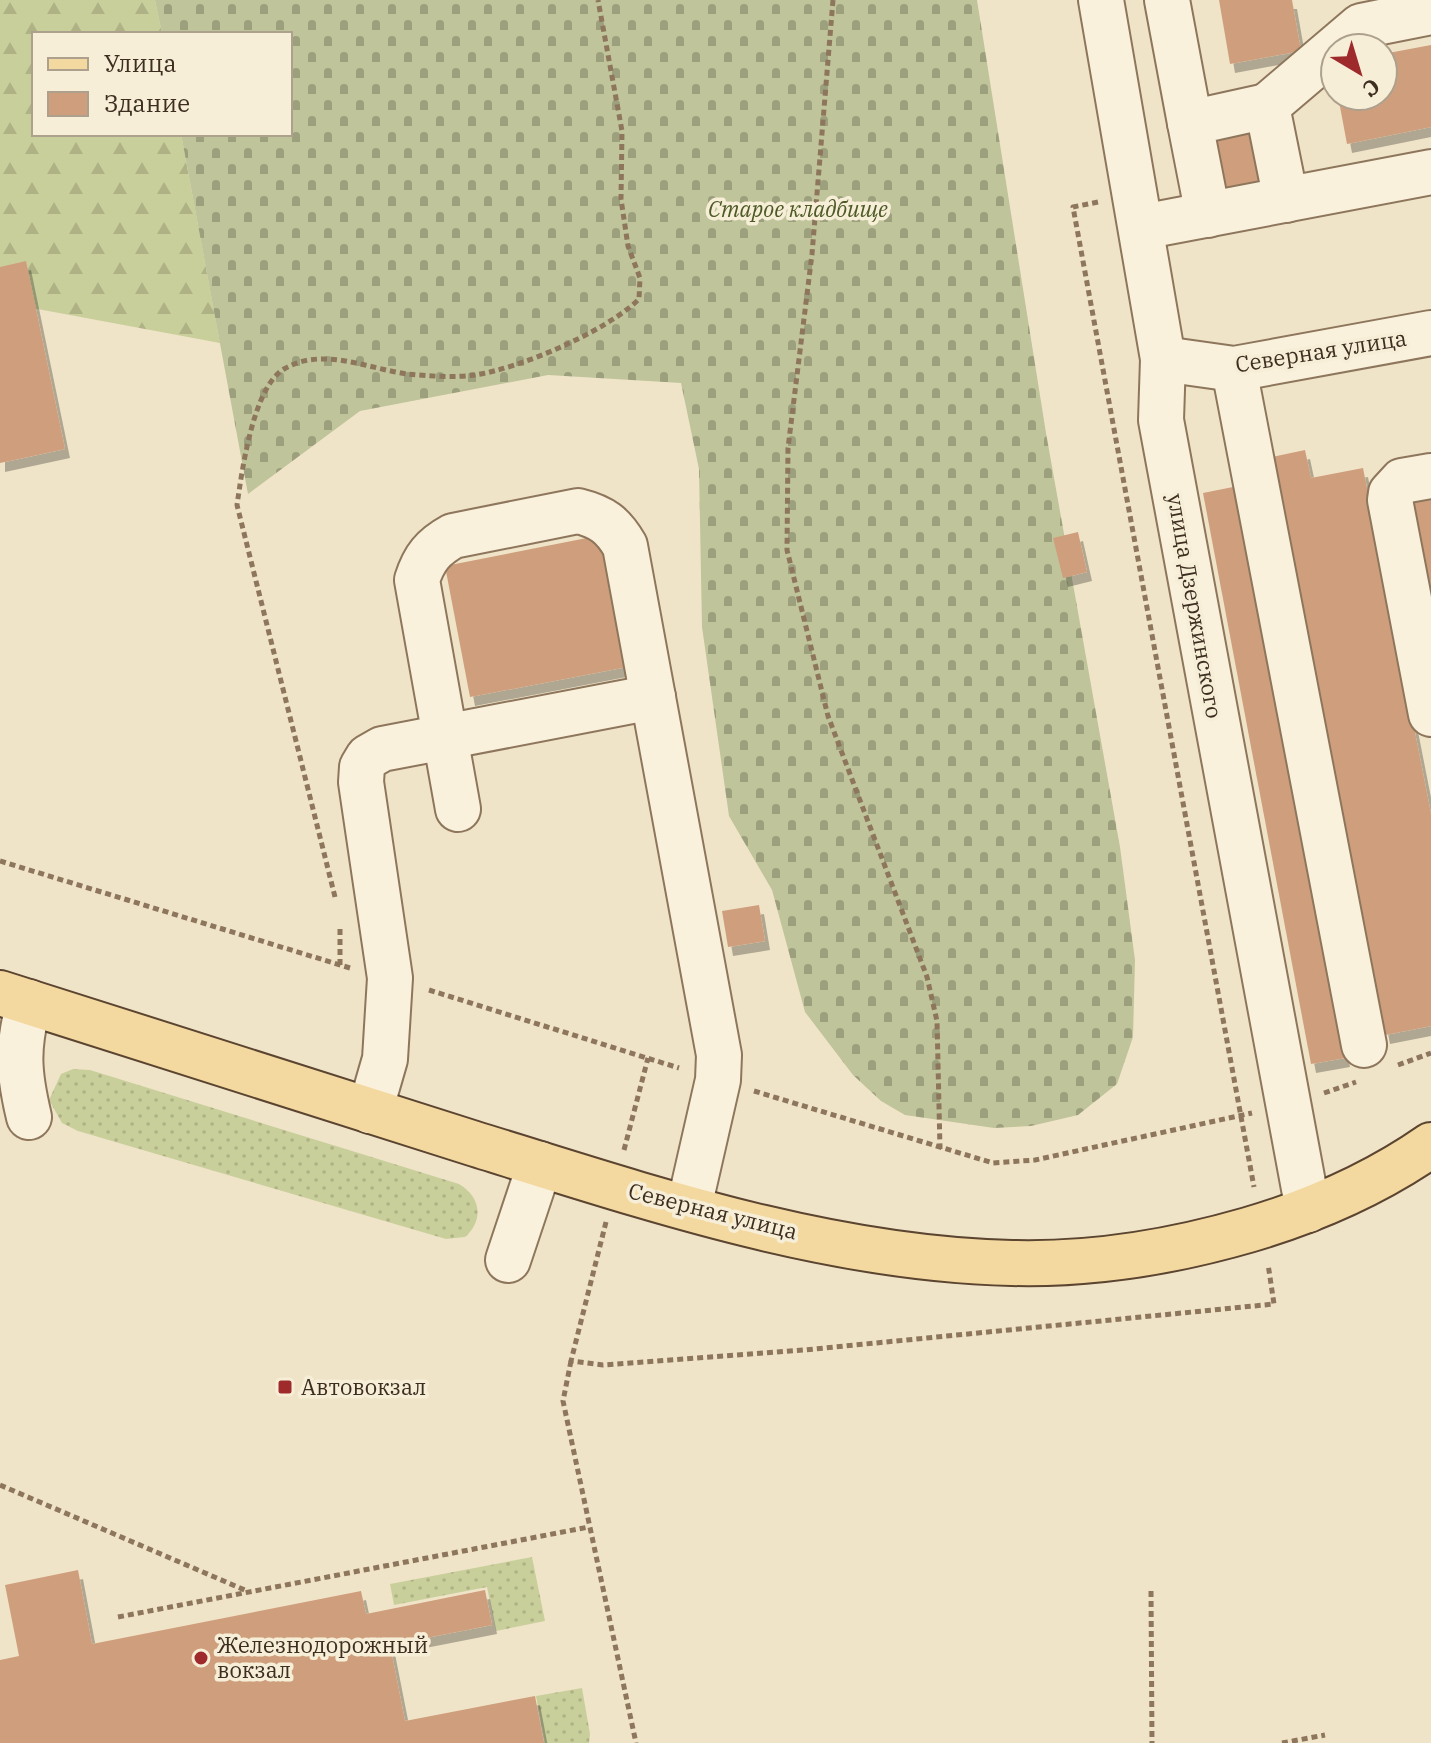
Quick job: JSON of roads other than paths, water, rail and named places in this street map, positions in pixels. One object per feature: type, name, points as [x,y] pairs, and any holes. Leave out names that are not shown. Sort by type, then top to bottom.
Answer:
[{"type":"main road","name":"Северная улица","points":[[14,998],[540,1164],[689,1207],[875,1250],[953,1260],[1015,1264],[1132,1256],[1207,1242],[1308,1210],[1369,1183],[1431,1145]]},
{"type":"street","name":"улица Дзержинского","points":[[1101,0],[1163,359],[1161,420],[1308,1210]]},
{"type":"street","points":[[1167,0],[1208,215]]},
{"type":"street","points":[[1190,123],[1267,106],[1359,13],[1431,12]]},
{"type":"street","points":[[1267,106],[1286,200]]},
{"type":"street","points":[[1142,227],[1431,172]]},
{"type":"street","name":"Северная улица","points":[[1163,359],[1234,369],[1431,333]]},
{"type":"street","points":[[1234,369],[1364,1045]]},
{"type":"street","points":[[1431,476],[1402,481],[1391,493],[1390,500],[1431,714]]},
{"type":"street","points":[[458,809],[417,580],[423,562],[436,545],[453,536],[578,511],[598,517],[615,528],[625,546],[719,1055],[715,1093],[689,1207]]},
{"type":"street","points":[[370,1111],[385,1059],[390,978],[361,782],[362,767],[368,757],[382,749],[653,697]]},
{"type":"street","points":[[14,998],[19,1041],[18,1072],[29,1117]]},
{"type":"street","points":[[508,1260],[540,1164]]},
{"type":"place","name":"Автовокзал","points":[[285,1387]]},
{"type":"place","name":"Железнодорожный вокзал","points":[[201,1658]]},
{"type":"park label","name":"Старое кладбище","points":[[798,209]]}]
